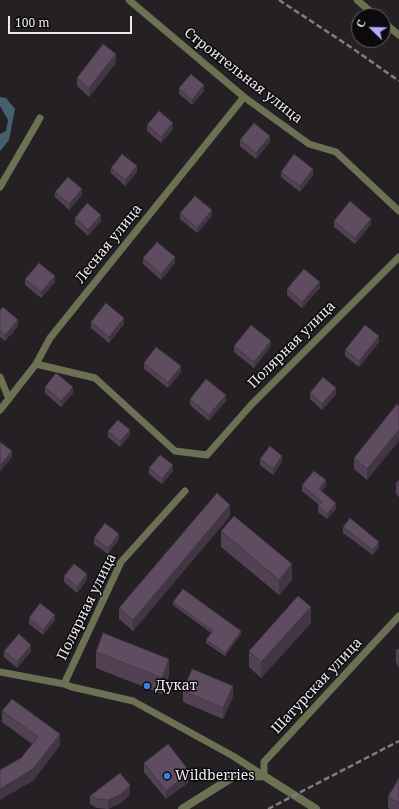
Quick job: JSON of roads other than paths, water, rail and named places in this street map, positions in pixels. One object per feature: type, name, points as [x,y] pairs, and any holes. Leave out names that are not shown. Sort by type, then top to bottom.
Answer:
[{"type":"street","name":"Строительная улица","points":[[129,0],[244,97],[309,144],[336,152],[399,211]]},
{"type":"street","points":[[357,0],[366,8]]},
{"type":"street","points":[[391,28],[399,35]]},
{"type":"street","name":"Лесная улица","points":[[0,410],[36,364],[50,338],[244,97]]},
{"type":"street","points":[[0,187],[40,118]]},
{"type":"street","name":"Полярная улица","points":[[36,364],[94,378],[175,451],[207,455],[250,405],[399,257]]},
{"type":"street","points":[[0,377],[8,399]]},
{"type":"street","name":"Полярная улица","points":[[64,684],[121,562],[185,491]]},
{"type":"street","name":"Шатурская улица","points":[[264,776],[264,762],[399,616]]},
{"type":"street","points":[[0,672],[64,684],[72,688],[133,701],[233,756],[316,809]]},
{"type":"street","points":[[182,809],[233,777],[264,776]]},
{"type":"water","points":[[0,97],[6,98],[15,109],[9,140],[0,151],[0,134],[6,131],[8,120],[0,106]]},
{"type":"railway","points":[[279,0],[399,81]]},
{"type":"railway","points":[[268,809],[399,741]]},
{"type":"place","name":"Дукат","points":[[147,686]]},
{"type":"place","name":"Wildberries","points":[[167,776]]}]
